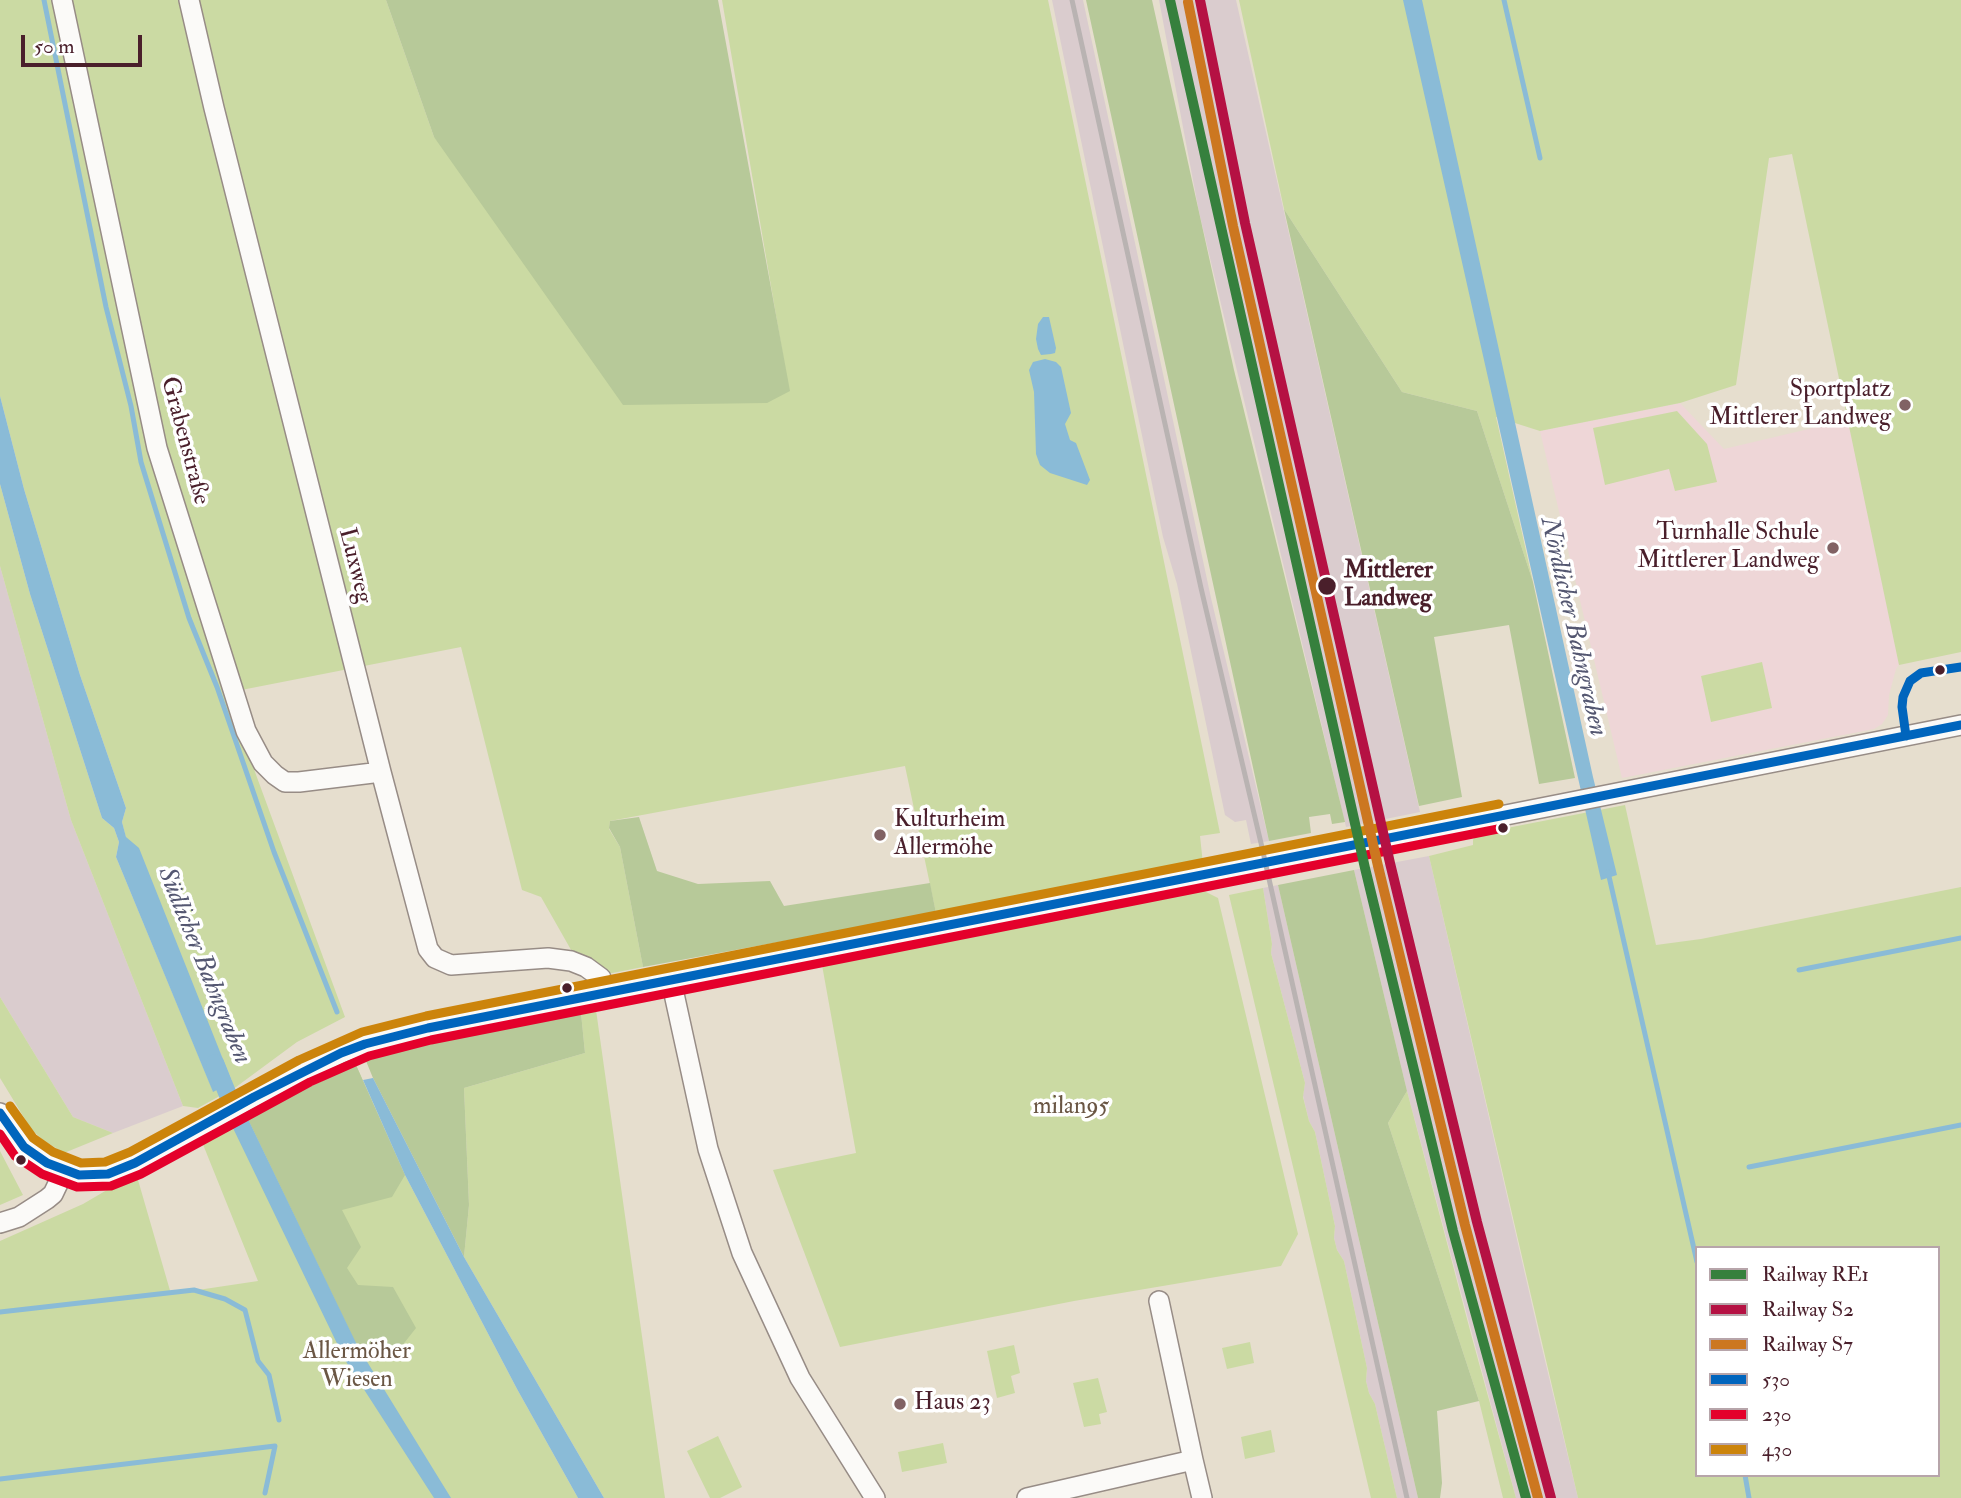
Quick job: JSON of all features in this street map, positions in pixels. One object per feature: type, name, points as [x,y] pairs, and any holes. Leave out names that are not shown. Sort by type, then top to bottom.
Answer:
[{"type":"street","name":"Grabenstraße","points":[[62,0],[157,448],[246,731],[263,763],[285,782],[381,772]]},
{"type":"street","name":"Luxweg","points":[[189,0],[381,772],[428,949],[435,958],[451,965],[548,958],[571,961],[586,967],[601,978],[604,994]]},
{"type":"street","points":[[0,1113],[24,1147],[39,1158],[64,1171],[98,1176],[135,1163],[254,1097],[341,1053],[428,1028],[1961,725]]},
{"type":"street","points":[[671,981],[692,1088],[708,1149],[742,1253],[800,1378],[875,1498]]},
{"type":"street","points":[[0,1223],[19,1217],[47,1199],[53,1194],[64,1171]]},
{"type":"street","points":[[1159,1301],[1202,1498]]},
{"type":"street","points":[[1027,1498],[1193,1460]]},
{"type":"shaded area","points":[[1052,0],[1083,0],[1211,598],[1269,841],[1251,844],[1246,820],[1235,822],[1225,815],[1177,584],[1163,537]]},
{"type":"shaded area","points":[[1159,0],[1236,0],[1420,812],[1346,827],[1199,212]]},
{"type":"shaded area","points":[[1680,403],[1724,449],[1851,419],[1901,661],[1889,695],[1888,715],[1882,724],[1874,729],[1622,778],[1540,431]]},
{"type":"shaded area","points":[[0,566],[71,820],[183,1106],[113,1133],[73,1117],[0,997]]},
{"type":"shaded area","points":[[1429,856],[1578,1498],[1516,1498],[1407,1091],[1354,870]]},
{"type":"shaded area","points":[[1278,885],[1418,1498],[1397,1498],[1375,1404],[1366,1381],[1367,1368],[1344,1261],[1334,1238],[1335,1226],[1315,1132],[1309,1121],[1303,1096],[1305,1083],[1271,953],[1263,888]]},
{"type":"green space","points":[[0,0],[386,0],[434,137],[789,391],[722,0],[1048,0],[1220,833],[1200,836],[1203,864],[936,913],[905,766],[610,821],[609,829],[620,847],[643,967],[587,978],[541,897],[522,890],[461,647],[226,693],[345,1017],[297,1042],[236,1087],[198,1108],[183,1106],[71,820],[0,566],[0,484],[30,594],[102,818],[114,828],[119,842],[116,857],[213,1091],[232,1081],[126,838],[122,822],[126,808],[80,675],[24,489],[0,396]]},
{"type":"green space","points":[[386,0],[718,0],[790,391],[767,403],[623,405],[434,137]]},
{"type":"green space","points":[[1086,0],[1152,0],[1234,370],[1345,822],[1332,824],[1330,814],[1309,817],[1311,833],[1269,841]]},
{"type":"green space","points":[[1239,0],[1961,0],[1961,652],[1899,665],[1792,154],[1769,158],[1736,385],[1680,403],[1540,431],[1496,417],[1533,582],[1477,411],[1402,392],[1284,209]]},
{"type":"green space","points":[[1284,209],[1402,392],[1477,411],[1533,582],[1575,778],[1539,784],[1509,625],[1434,637],[1462,797],[1419,806]]},
{"type":"green space","points":[[1677,411],[1707,444],[1717,482],[1675,491],[1669,469],[1605,485],[1593,428]]},
{"type":"green space","points":[[1762,662],[1772,708],[1711,722],[1701,676]]},
{"type":"green space","points":[[1625,805],[1656,945],[1701,939],[1961,887],[1961,1498],[1578,1498],[1429,856],[1473,845],[1476,834]]},
{"type":"green space","points":[[639,817],[657,871],[698,884],[770,881],[784,906],[930,883],[936,913],[643,967],[620,847],[609,828],[610,821]]},
{"type":"green space","points":[[1354,870],[1407,1091],[1388,1123],[1479,1401],[1437,1411],[1442,1483],[1440,1498],[1418,1498],[1278,885]]},
{"type":"green space","name":"milan95","points":[[1198,888],[1218,898],[1298,1234],[1281,1266],[1074,1301],[840,1347],[773,1170],[856,1153],[822,965]]},
{"type":"green space","points":[[1263,888],[1271,953],[1305,1083],[1303,1097],[1309,1121],[1315,1132],[1335,1226],[1337,1250],[1344,1261],[1367,1368],[1366,1381],[1375,1404],[1397,1498],[1371,1498],[1229,895]]},
{"type":"green space","points":[[0,997],[73,1117],[113,1133],[64,1153],[31,1129],[0,1078]]},
{"type":"green space","points":[[596,1010],[665,1498],[604,1498],[464,1257],[469,1205],[464,1088],[585,1053],[581,1013]]},
{"type":"green space","points":[[581,1013],[585,1053],[464,1088],[469,1205],[464,1257],[366,1061],[411,1048]]},
{"type":"green space","name":"Allermöher Wiesen","points":[[356,1065],[405,1175],[517,1389],[578,1498],[0,1498],[0,1241],[83,1204],[136,1173],[171,1294],[258,1281],[202,1142],[247,1117]]},
{"type":"green space","points":[[356,1065],[405,1175],[392,1197],[342,1210],[361,1247],[347,1268],[358,1285],[393,1287],[416,1328],[401,1347],[358,1348],[247,1117]]},
{"type":"green space","points":[[1407,1091],[1516,1498],[1503,1498],[1479,1401],[1388,1123]]},
{"type":"green space","points":[[0,1151],[23,1195],[0,1205]]},
{"type":"green space","points":[[1250,1342],[1254,1363],[1227,1369],[1222,1348]]},
{"type":"green space","points":[[1014,1345],[1020,1373],[1011,1376],[1015,1393],[997,1398],[987,1351]]},
{"type":"green space","points":[[1098,1378],[1107,1412],[1099,1414],[1101,1424],[1084,1427],[1073,1383]]},
{"type":"green space","points":[[1271,1430],[1275,1452],[1245,1459],[1241,1437]]},
{"type":"green space","points":[[718,1436],[742,1487],[720,1498],[710,1498],[687,1451]]},
{"type":"green space","points":[[943,1443],[947,1463],[902,1472],[898,1452]]},
{"type":"water","points":[[1403,0],[1422,0],[1593,777],[1617,875],[1601,880]]},
{"type":"water","points":[[1043,317],[1049,317],[1056,348],[1055,353],[1041,355],[1036,339],[1038,324]]},
{"type":"water","points":[[1045,359],[1056,362],[1061,367],[1071,413],[1065,424],[1070,440],[1076,443],[1090,480],[1087,485],[1050,473],[1040,465],[1036,454],[1034,392],[1029,370],[1033,362]]},
{"type":"water","points":[[0,396],[24,489],[80,675],[126,808],[122,822],[126,837],[139,848],[232,1082],[213,1092],[116,857],[119,842],[114,828],[102,818],[30,594],[0,484]]},
{"type":"water","points":[[373,1078],[464,1257],[604,1498],[578,1498],[517,1389],[405,1175],[363,1080]]},
{"type":"water","points":[[247,1117],[358,1347],[451,1498],[434,1498],[345,1360],[232,1126]]},
{"type":"waterway","points":[[44,0],[106,307],[131,406],[141,462],[189,618],[217,687],[274,852],[337,1012]]},
{"type":"waterway","points":[[1504,0],[1540,158]]},
{"type":"waterway","name":"Nördlicher Bahngraben","points":[[1608,872],[1695,1253]]},
{"type":"waterway","points":[[1799,970],[1961,938]]},
{"type":"waterway","name":"Südlicher Bahngraben","points":[[215,1063],[239,1122]]},
{"type":"waterway","points":[[1749,1167],[1961,1125]]},
{"type":"waterway","points":[[0,1312],[194,1290],[225,1299],[245,1310],[258,1361],[269,1375],[279,1420]]},
{"type":"waterway","points":[[0,1479],[275,1446],[265,1493]]},
{"type":"waterway","name":"Nördlicher Bahngraben","points":[[1745,1477],[1749,1498]]},
{"type":"railway","points":[[1072,0],[1201,588],[1261,843],[1407,1498]]},
{"type":"rail line","name":"RE1","points":[[1170,0],[1365,868],[1453,1231],[1526,1498]]},
{"type":"rail line","name":"S2","points":[[1200,0],[1245,223],[1390,863],[1477,1222],[1551,1498]]},
{"type":"rail line","name":"S7","points":[[1188,2],[1233,226],[1378,866],[1465,1225],[1538,1498]]},
{"type":"transit line","name":"530","points":[[1906,736],[1902,707],[1910,681],[1921,673],[1961,667]]},
{"type":"transit line","name":"530","points":[[0,1113],[24,1147],[47,1163],[79,1175],[108,1174],[135,1163],[254,1097],[341,1053],[428,1028],[1961,725]]},
{"type":"transit line","name":"430","points":[[10,1106],[33,1138],[53,1152],[81,1163],[105,1162],[130,1152],[299,1060],[362,1032],[426,1016],[1499,804]]},
{"type":"transit line","name":"230","points":[[0,1134],[15,1156],[42,1174],[77,1187],[111,1186],[141,1174],[310,1082],[369,1056],[431,1040],[1503,828]]},
{"type":"place","name":"Sportplatz Mittlerer Landweg","points":[[1905,405]]},
{"type":"place","name":"Turnhalle Schule Mittlerer Landweg","points":[[1833,548]]},
{"type":"place","name":"Mittlerer Landweg","points":[[1327,586]]},
{"type":"place","name":"Kulturheim Allermöhe","points":[[880,835]]},
{"type":"place","name":"Haus 23","points":[[900,1404]]}]
